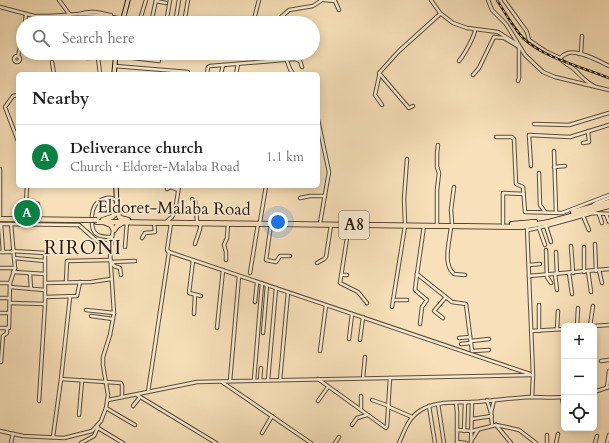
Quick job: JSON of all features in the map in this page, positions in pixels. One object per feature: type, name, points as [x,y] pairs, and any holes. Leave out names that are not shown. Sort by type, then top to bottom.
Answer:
[{"type":"highway","name":"Eldoret-Malaba Road","points":[[127,221],[260,221],[405,224],[424,226],[451,224],[502,224],[541,221],[609,202]]},
{"type":"highway","name":"Eldoret-Malaba Road","points":[[199,222],[228,223],[260,221],[271,224],[349,225],[437,223],[527,228],[609,206]]},
{"type":"highway","points":[[99,221],[112,217],[117,212],[120,218],[127,221]]},
{"type":"highway","name":"Eldoret-Malaba Road","points":[[0,221],[25,218],[89,221]]},
{"type":"highway","name":"Eldoret-Malaba Road","points":[[0,221],[169,222]]},
{"type":"highway","points":[[99,221],[110,224],[114,230],[118,224],[127,221]]},
{"type":"main road","points":[[124,16],[128,0]]},
{"type":"main road","points":[[114,72],[116,60]]},
{"type":"main road","points":[[116,188],[117,212]]},
{"type":"street","points":[[59,0],[70,15]]},
{"type":"street","points":[[141,16],[146,0]]},
{"type":"street","points":[[167,16],[170,0]]},
{"type":"street","points":[[176,16],[179,0]]},
{"type":"street","points":[[185,16],[188,0]]},
{"type":"street","points":[[255,16],[259,0]]},
{"type":"street","points":[[283,16],[290,10],[313,6],[323,0],[335,1],[338,10]]},
{"type":"street","points":[[431,0],[440,14],[459,26],[490,30],[499,33],[518,46]]},
{"type":"street","points":[[488,0],[492,10],[506,24],[518,46],[533,64],[545,74],[609,90]]},
{"type":"street","points":[[504,0],[527,32],[530,41],[560,58],[562,62],[573,68],[585,80],[596,87]]},
{"type":"street","points":[[153,16],[156,1],[166,3]]},
{"type":"street","points":[[0,7],[26,14],[49,16],[65,16],[85,12],[97,12],[110,16]]},
{"type":"street","points":[[65,9],[65,16]]},
{"type":"street","points":[[382,105],[375,95],[379,73],[399,51],[440,14]]},
{"type":"street","points":[[459,61],[467,50],[475,33],[475,29]]},
{"type":"street","points":[[578,54],[581,53],[582,36]]},
{"type":"street","points":[[473,75],[479,69],[494,37],[504,38],[518,46]]},
{"type":"street","points":[[518,46],[518,81]]},
{"type":"street","points":[[560,58],[569,53],[578,54],[609,66]]},
{"type":"street","points":[[98,60],[100,72]]},
{"type":"street","points":[[153,60],[159,61]]},
{"type":"street","points":[[207,72],[210,66],[287,60],[292,72]]},
{"type":"street","points":[[299,60],[302,67]]},
{"type":"street","points":[[52,62],[54,72]]},
{"type":"street","points":[[236,72],[238,64]]},
{"type":"street","points":[[221,72],[223,65]]},
{"type":"street","points":[[115,66],[188,72]]},
{"type":"street","points":[[379,73],[409,108],[413,106]]},
{"type":"street","points":[[16,95],[13,96],[5,108],[16,136]]},
{"type":"street","points":[[534,124],[569,125],[609,113]]},
{"type":"street","points":[[531,166],[529,135],[570,137],[609,125]]},
{"type":"street","points":[[320,129],[329,171],[320,223]]},
{"type":"street","points":[[583,143],[589,142],[588,131]]},
{"type":"street","points":[[496,138],[512,137],[514,139],[516,184],[523,187],[525,211],[562,213],[609,196]]},
{"type":"street","points":[[437,223],[437,188],[439,172],[437,167],[438,145]]},
{"type":"street","points":[[554,151],[556,212]]},
{"type":"street","points":[[392,307],[405,224],[404,199],[406,159]]},
{"type":"street","points":[[554,167],[566,166]]},
{"type":"street","points":[[0,169],[1,252],[12,251],[45,253],[45,304],[39,400]]},
{"type":"street","points":[[539,173],[540,204],[546,212]]},
{"type":"street","points":[[454,187],[447,256],[449,268],[454,274],[465,275]]},
{"type":"street","points":[[27,188],[25,218],[81,218]]},
{"type":"street","points":[[148,392],[168,252],[169,222],[175,212],[179,190],[174,188]]},
{"type":"street","points":[[250,273],[260,221],[263,216],[266,188]]},
{"type":"street","points":[[502,224],[503,193],[524,194]]},
{"type":"street","points":[[300,198],[307,196],[325,196]]},
{"type":"street","points":[[591,207],[609,196]]},
{"type":"street","points":[[112,236],[103,237],[96,233],[93,229],[93,214],[95,206],[101,200],[111,198],[116,200]]},
{"type":"street","points":[[192,199],[195,201],[200,234],[196,238],[195,244]]},
{"type":"street","points":[[35,203],[38,204],[38,217]]},
{"type":"street","points":[[532,397],[533,374],[527,228],[539,228],[593,213],[607,214],[609,222]]},
{"type":"street","points":[[599,214],[602,223]]},
{"type":"street","points":[[583,216],[589,230]]},
{"type":"street","points":[[0,221],[10,224],[79,225],[98,242],[111,244]]},
{"type":"street","points":[[125,247],[127,221]]},
{"type":"street","points":[[142,238],[145,233],[154,232],[154,222]]},
{"type":"street","points":[[226,260],[224,244],[227,238],[228,223]]},
{"type":"street","points":[[1,362],[3,336],[7,333],[7,329],[9,328],[10,285],[15,268],[10,224]]},
{"type":"street","points":[[271,224],[266,260],[275,262],[280,256],[290,256]]},
{"type":"street","points":[[317,263],[326,257],[331,224]]},
{"type":"street","points":[[349,225],[341,283],[358,292],[366,302]]},
{"type":"street","points":[[420,324],[422,307],[426,300],[415,290],[424,226]]},
{"type":"street","points":[[546,226],[551,242]]},
{"type":"street","points":[[539,228],[545,245]]},
{"type":"street","points":[[81,443],[92,438],[96,434],[108,400],[103,357],[114,313],[111,279],[111,244],[114,230]]},
{"type":"street","points":[[596,244],[598,270],[602,283]]},
{"type":"street","points":[[572,246],[572,294]]},
{"type":"street","points":[[584,247],[584,272]]},
{"type":"street","points":[[546,250],[547,275],[552,283]]},
{"type":"street","points":[[168,252],[533,374]]},
{"type":"street","points":[[556,252],[557,290]]},
{"type":"street","points":[[14,258],[45,261]]},
{"type":"street","points":[[193,260],[189,294],[202,296]]},
{"type":"street","points":[[66,282],[67,261],[135,261]]},
{"type":"street","points":[[111,261],[114,266],[120,268],[121,275]]},
{"type":"street","points":[[529,265],[540,264]]},
{"type":"street","points":[[0,268],[15,268]]},
{"type":"street","points":[[529,276],[609,269]]},
{"type":"street","points":[[217,328],[223,270]]},
{"type":"street","points":[[588,271],[591,292]]},
{"type":"street","points":[[13,272],[45,274]]},
{"type":"street","points":[[30,274],[31,288]]},
{"type":"street","points":[[417,274],[453,302],[466,304],[472,351],[489,350]]},
{"type":"street","points":[[341,275],[347,276]]},
{"type":"street","points":[[230,381],[239,276]]},
{"type":"street","points":[[45,283],[91,282],[111,279]]},
{"type":"street","points":[[45,297],[77,296],[80,282]]},
{"type":"street","points":[[255,302],[257,282]]},
{"type":"street","points":[[0,283],[45,290]]},
{"type":"street","points":[[254,380],[262,284]]},
{"type":"street","points":[[263,333],[267,285]]},
{"type":"street","points":[[268,380],[276,288]]},
{"type":"street","points":[[280,380],[288,292]]},
{"type":"street","points":[[194,314],[195,295]]},
{"type":"street","points":[[53,437],[62,379],[70,297]]},
{"type":"street","points":[[443,318],[434,311],[446,297]]},
{"type":"street","points":[[0,298],[10,298]]},
{"type":"street","points":[[393,300],[407,300]]},
{"type":"street","points":[[10,303],[45,304]]},
{"type":"street","points":[[320,351],[326,305]]},
{"type":"street","points":[[539,305],[539,331]]},
{"type":"street","points":[[590,323],[593,306]]},
{"type":"street","points":[[576,323],[578,308]]},
{"type":"street","points":[[86,310],[114,313]]},
{"type":"street","points":[[557,329],[558,311]]},
{"type":"street","points":[[0,313],[9,313]]},
{"type":"street","points":[[349,339],[352,314]]},
{"type":"street","points":[[91,316],[113,319]]},
{"type":"street","points":[[360,340],[363,318]]},
{"type":"street","points":[[597,326],[609,325]]},
{"type":"street","points":[[0,328],[7,329]]},
{"type":"street","points":[[531,331],[561,329]]},
{"type":"street","points":[[459,338],[470,337]]},
{"type":"street","points":[[461,344],[489,339]]},
{"type":"street","points":[[362,378],[365,357]]},
{"type":"street","points":[[601,361],[609,360]]},
{"type":"street","points":[[260,380],[261,368]]},
{"type":"street","points":[[597,391],[608,387],[609,371]]},
{"type":"street","points":[[108,400],[193,382],[533,374]]},
{"type":"street","points":[[318,379],[386,428],[388,426],[390,378]]},
{"type":"street","points":[[62,379],[121,384],[122,397]]},
{"type":"street","points":[[79,415],[82,380]]},
{"type":"street","points":[[222,381],[311,443]]},
{"type":"street","points":[[318,401],[328,387]]},
{"type":"street","points":[[137,394],[216,443]]},
{"type":"street","points":[[360,410],[361,396]]},
{"type":"street","points":[[133,406],[140,397]]},
{"type":"street","points":[[399,443],[406,425],[412,417],[429,406],[487,400],[561,397]]},
{"type":"street","points":[[372,400],[412,417]]},
{"type":"street","points":[[487,400],[492,426]]},
{"type":"street","points":[[491,415],[494,400]]},
{"type":"street","points":[[464,431],[465,402]]},
{"type":"street","points":[[471,442],[472,402]]},
{"type":"street","points":[[456,403],[458,412],[457,443],[466,443]]},
{"type":"street","points":[[438,404],[444,443]]},
{"type":"street","points":[[429,406],[435,443]]},
{"type":"street","points":[[106,408],[135,425]]},
{"type":"street","points":[[352,425],[357,418],[367,415]]},
{"type":"street","points":[[472,419],[491,415]]},
{"type":"street","points":[[262,433],[272,416]]},
{"type":"street","points":[[0,430],[23,436],[64,438],[92,431],[100,423]]},
{"type":"street","points":[[457,430],[472,431],[496,425],[517,429],[536,443]]},
{"type":"street","points":[[496,425],[511,443]]},
{"type":"street","points":[[98,428],[119,442],[123,443]]},
{"type":"street","points":[[471,442],[478,429]]},
{"type":"street","points":[[12,443],[13,434]]},
{"type":"street","points":[[556,443],[558,434]]},
{"type":"street","points":[[547,443],[548,435]]},
{"type":"street","points":[[607,443],[609,435]]},
{"type":"street","points":[[595,443],[597,436]]},
{"type":"street","points":[[335,443],[339,437]]},
{"type":"railway","points":[[497,0],[509,20],[523,38],[532,45],[552,57],[609,78]]},
{"type":"place","name":"Deliverance church","points":[[27,213]]},
{"type":"district","name":"RIRONI","points":[[83,248]]}]
